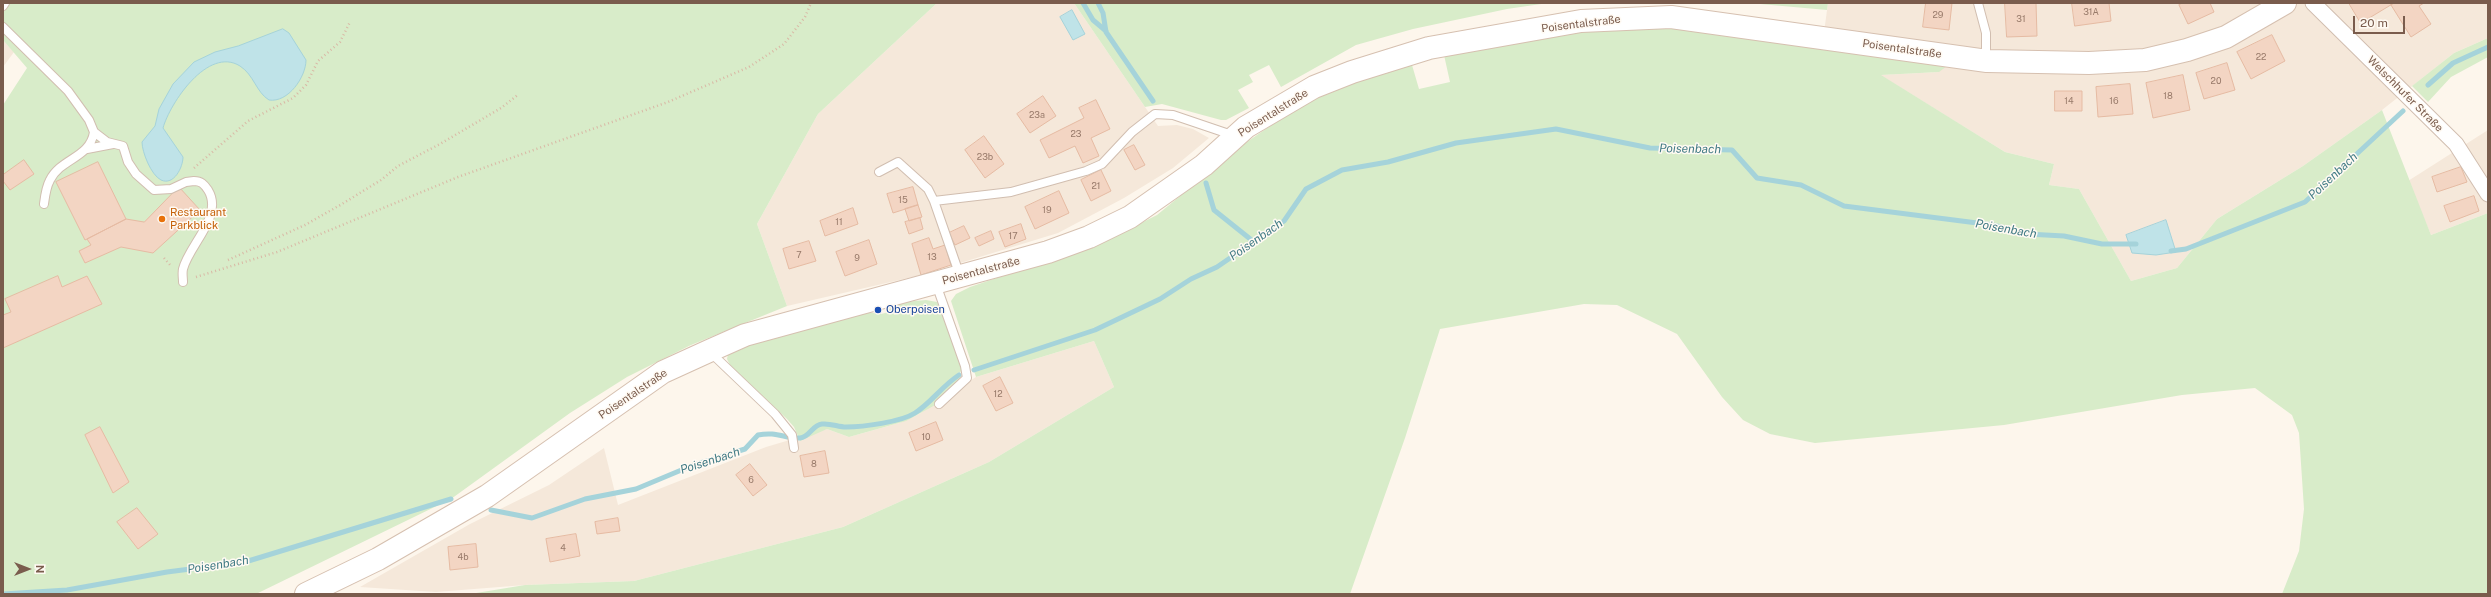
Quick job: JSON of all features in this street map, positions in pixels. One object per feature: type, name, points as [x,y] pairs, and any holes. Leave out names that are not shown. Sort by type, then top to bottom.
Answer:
[{"type":"main road","name":"Poisentalstraße","points":[[306,594],[378,559],[487,496],[663,372],[745,335],[1048,252],[1089,237],[1130,217],[1204,165],[1246,127],[1314,87],[1352,72],[1429,48],[1582,21],[1671,17],[1986,61],[2089,63],[2145,60],[2187,50],[2226,36],[2285,3]]},
{"type":"street","name":"Welschhufer Straße","points":[[2313,3],[2456,144],[2488,194]]},
{"type":"lane","points":[[1978,3],[1986,33],[1986,61]]},
{"type":"lane","points":[[3,27],[68,91],[86,114],[94,132],[113,144]]},
{"type":"lane","points":[[934,201],[1011,192],[1102,164],[1132,132],[1155,114],[1173,115],[1235,136]]},
{"type":"lane","points":[[44,204],[50,179],[70,160],[87,149],[92,142],[94,132]]},
{"type":"lane","points":[[87,149],[113,144],[124,146],[128,162],[136,174],[154,190],[171,190],[186,182],[199,181],[211,195],[213,204],[211,213],[187,260],[183,270],[183,282]]},
{"type":"lane","points":[[879,172],[898,162],[928,189],[934,201],[961,276]]},
{"type":"lane","points":[[935,283],[965,366],[967,378],[939,404]]},
{"type":"lane","points":[[709,351],[775,414],[792,434],[794,448]]},
{"type":"path","points":[[183,282],[207,272],[277,252],[458,177],[668,102],[749,67],[784,44],[805,17],[811,3]]},
{"type":"path","points":[[188,173],[248,121],[293,98],[306,85],[318,61],[340,42],[350,22]]},
{"type":"path","points":[[228,260],[305,225],[342,204],[398,166],[440,144],[502,108],[519,94]]},
{"type":"shaded area","points":[[937,3],[1074,3],[1158,126],[1177,125],[1193,129],[1209,138],[1173,168],[1124,198],[1058,233],[921,275],[787,306],[757,224],[818,114]]},
{"type":"shaded area","points":[[1828,3],[2488,3],[2488,38],[2454,53],[2382,110],[2303,166],[2217,219],[2177,268],[2131,281],[2079,189],[2049,185],[2054,164],[2005,152],[1880,75],[1939,72],[1822,47]]},
{"type":"shaded area","points":[[3,40],[14,52],[3,67]]},
{"type":"shaded area","points":[[2488,130],[2488,213],[2431,235],[2408,181]]},
{"type":"shaded area","points":[[1094,341],[1114,387],[989,462],[843,527],[634,581],[525,585],[436,592],[360,587],[470,524],[549,485],[604,448],[618,505],[766,447],[827,429],[849,437],[899,423],[919,414],[976,377]]},
{"type":"green space","points":[[3,3],[937,3],[818,114],[757,224],[787,306],[691,345],[627,377],[570,413],[451,499],[256,594],[3,594],[3,105],[27,68],[3,40]]},
{"type":"green space","points":[[1074,3],[1548,3],[1507,9],[1413,29],[1356,45],[1281,87],[1269,65],[1249,75],[1253,82],[1238,90],[1249,108],[1226,120],[1221,120],[1162,104],[1145,107]]},
{"type":"green space","points":[[1749,3],[1828,3],[1827,10]]},
{"type":"green space","points":[[1675,27],[1947,66],[1939,72],[1881,75],[2005,152],[2054,164],[2049,185],[2079,189],[2131,281],[2177,268],[2217,219],[2303,166],[2382,110],[2431,235],[2488,213],[2488,594],[2282,594],[2299,551],[2304,509],[2299,433],[2292,415],[2255,388],[2182,395],[2004,425],[1815,443],[1770,434],[1743,420],[1722,397],[1677,334],[1617,305],[1584,304],[1440,329],[1405,438],[1350,594],[470,594],[525,585],[634,581],[843,527],[989,462],[1114,387],[1094,341],[976,377],[951,301],[956,294],[970,287],[1103,242],[1157,215],[1241,146],[1292,111],[1339,87],[1412,65],[1419,89],[1450,82],[1444,55],[1550,35],[1612,29]]},
{"type":"green space","points":[[2488,38],[2488,57],[2451,77],[2428,102],[2412,86],[2454,53]]},
{"type":"green space","points":[[926,300],[937,302],[960,356],[962,371],[958,373],[961,381],[937,404],[906,421],[849,437],[827,429],[800,441],[794,427],[787,419],[730,365],[727,359],[728,354],[745,346],[867,312],[881,314],[889,312],[889,309],[902,303]]},
{"type":"water","points":[[1072,10],[1085,34],[1073,40],[1060,17]]},
{"type":"water","points":[[283,29],[289,33],[306,60],[303,74],[295,88],[283,97],[276,100],[269,100],[261,93],[249,74],[240,66],[228,62],[215,64],[203,70],[192,80],[173,105],[163,128],[183,157],[181,166],[174,178],[170,180],[161,180],[157,177],[148,163],[142,142],[155,126],[159,109],[173,84],[194,62],[215,52],[238,46]]},
{"type":"water","points":[[2166,220],[2176,252],[2156,255],[2132,253],[2126,235]]},
{"type":"building","points":[[1926,3],[1952,3],[1949,30],[1923,27]]},
{"type":"building","points":[[2005,3],[2036,3],[2037,36],[2007,37]]},
{"type":"building","points":[[2072,3],[2109,3],[2111,21],[2075,26]]},
{"type":"building","points":[[2183,3],[2210,3],[2214,12],[2188,24],[2179,5]]},
{"type":"building","points":[[2349,3],[2394,3],[2361,23]]},
{"type":"building","points":[[2394,3],[2424,3],[2419,6],[2431,24],[2411,37],[2391,5]]},
{"type":"building","points":[[2272,35],[2285,61],[2251,79],[2237,52]]},
{"type":"building","points":[[2227,63],[2235,90],[2204,99],[2196,73]]},
{"type":"building","points":[[2183,75],[2190,110],[2153,118],[2146,83]]},
{"type":"building","points":[[2130,84],[2133,114],[2098,117],[2096,87]]},
{"type":"building","points":[[2055,91],[2082,91],[2082,111],[2055,111]]},
{"type":"building","points":[[1043,96],[1056,116],[1030,133],[1017,114]]},
{"type":"building","points":[[1096,100],[1110,129],[1091,138],[1099,156],[1083,163],[1075,146],[1049,158],[1040,140],[1084,118],[1079,108]]},
{"type":"building","points":[[984,136],[1004,164],[985,178],[965,150]]},
{"type":"building","points":[[1134,145],[1145,165],[1135,170],[1124,150]]},
{"type":"building","points":[[24,160],[34,174],[10,190],[3,181],[3,175]]},
{"type":"building","points":[[98,162],[126,219],[85,240],[56,182]]},
{"type":"building","points":[[2461,167],[2467,182],[2437,192],[2432,177]]},
{"type":"building","points":[[1101,170],[1111,191],[1091,201],[1081,180]]},
{"type":"building","points":[[179,187],[200,210],[153,253],[121,247],[85,263],[79,251],[91,245],[87,239],[126,219],[144,222]]},
{"type":"building","points":[[913,187],[918,205],[893,213],[887,194]]},
{"type":"building","points":[[1059,191],[1069,213],[1035,229],[1025,207]]},
{"type":"building","points":[[2474,196],[2479,211],[2450,222],[2444,206]]},
{"type":"building","points":[[918,205],[922,217],[909,221],[905,209]]},
{"type":"building","points":[[853,208],[858,224],[825,236],[820,221]]},
{"type":"building","points":[[920,218],[923,229],[909,234],[905,222]]},
{"type":"building","points":[[1021,224],[1026,239],[1005,247],[999,232]]},
{"type":"building","points":[[964,226],[970,238],[955,245],[949,233]]},
{"type":"building","points":[[991,231],[994,239],[979,246],[975,238]]},
{"type":"building","points":[[929,238],[933,249],[945,245],[951,265],[921,275],[912,244]]},
{"type":"building","points":[[869,240],[877,264],[845,276],[836,252]]},
{"type":"building","points":[[809,241],[816,261],[789,269],[783,249]]},
{"type":"building","points":[[58,276],[62,287],[87,276],[102,304],[3,348],[3,315],[11,312],[5,299]]},
{"type":"building","points":[[1000,377],[1013,403],[996,411],[983,386]]},
{"type":"building","points":[[936,422],[943,440],[916,451],[909,433]]},
{"type":"building","points":[[100,427],[129,482],[113,493],[85,435]]},
{"type":"building","points":[[825,451],[829,473],[804,477],[800,456]]},
{"type":"building","points":[[750,464],[767,485],[753,496],[736,475]]},
{"type":"building","points":[[137,508],[158,534],[138,549],[117,522]]},
{"type":"building","points":[[618,518],[620,531],[597,534],[595,522]]},
{"type":"building","points":[[576,534],[580,556],[550,562],[546,539]]},
{"type":"building","points":[[476,544],[478,567],[450,570],[448,547]]},
{"type":"waterway","points":[[1083,3],[1093,20],[1106,31]]},
{"type":"waterway","points":[[1098,3],[1103,13],[1106,32],[1153,101]]},
{"type":"waterway","name":"Poisenbach","points":[[2428,85],[2453,63],[2488,47]]},
{"type":"waterway","name":"Poisenbach","points":[[2171,251],[2186,249],[2305,202],[2403,111]]},
{"type":"waterway","name":"Poisenbach","points":[[974,370],[1095,330],[1160,299],[1191,279],[1217,267],[1284,221],[1306,189],[1342,170],[1388,162],[1456,143],[1556,129],[1650,148],[1732,150],[1757,178],[1801,185],[1844,206],[1993,225],[2027,234],[2064,236],[2102,244],[2136,244]]},
{"type":"waterway","points":[[1206,183],[1214,210],[1254,242]]},
{"type":"waterway","name":"Poisenbach","points":[[491,510],[532,518],[585,499],[636,489],[691,466],[745,449],[758,435],[776,434],[800,438],[806,436],[816,426],[822,424],[853,427],[901,419],[921,409],[947,384],[959,375]]},
{"type":"waterway","name":"Poisenbach","points":[[3,594],[67,590],[167,572],[245,562],[451,499]]},
{"type":"place","name":"Restaurant Parkblick","points":[[162,219]]},
{"type":"place","name":"Oberpoisen","points":[[878,310]]}]
